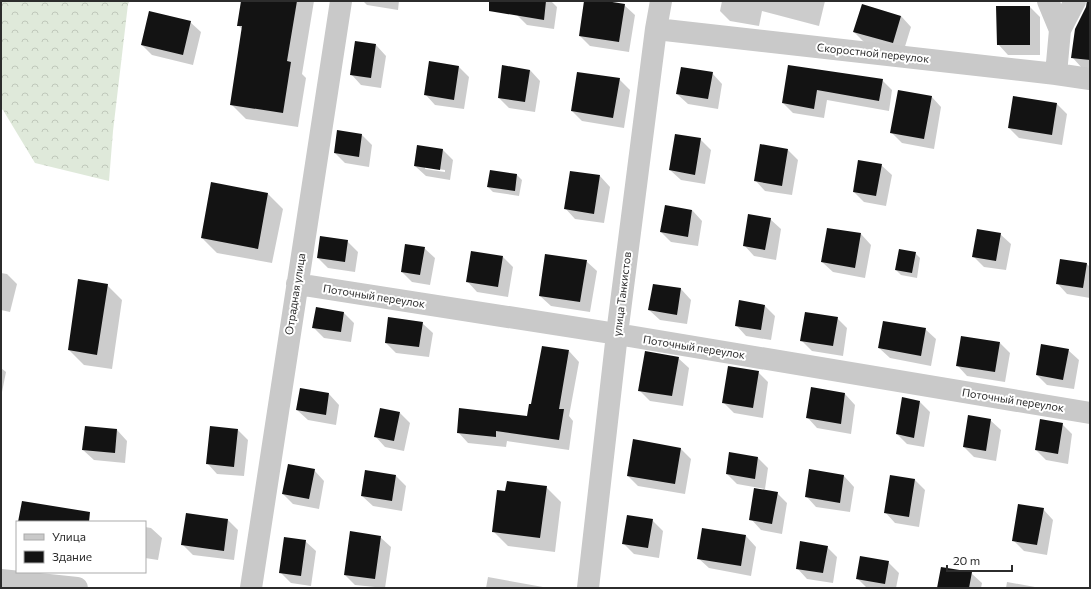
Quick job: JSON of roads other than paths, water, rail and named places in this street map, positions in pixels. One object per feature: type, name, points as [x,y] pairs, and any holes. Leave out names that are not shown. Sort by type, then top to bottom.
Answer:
[{"type":"street","name":"Отрадная улица","points":[[251,588],[341,1]]},
{"type":"street","name":"улица Танкистов","points":[[588,588],[617,334],[656,29],[661,1]]},
{"type":"street","points":[[1048,1],[1060,30]]},
{"type":"street","points":[[1056,74],[1060,30],[1075,1]]},
{"type":"street","name":"Скоростной переулок","points":[[656,29],[1090,79]]},
{"type":"street","name":"Поточный переулок","points":[[297,284],[617,334],[1090,413]]},
{"type":"street","points":[[1,580],[77,588]]}]
